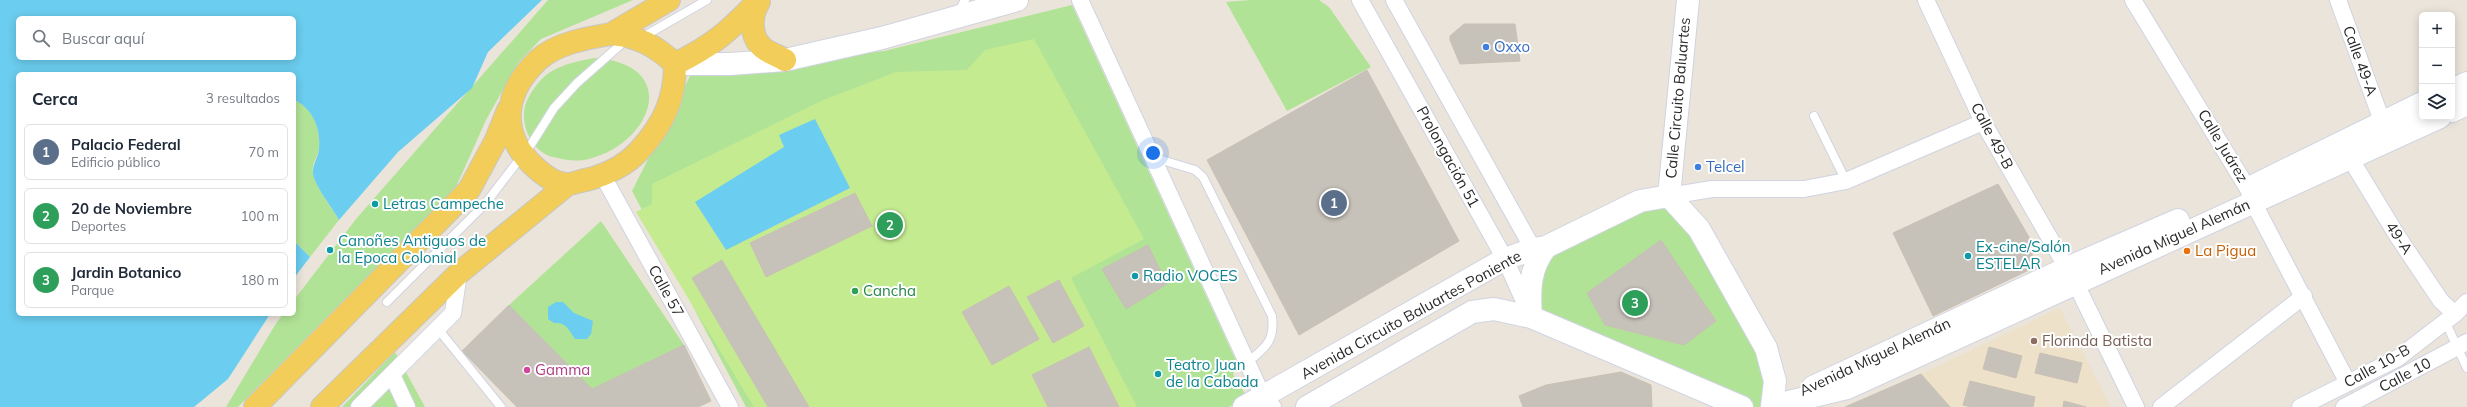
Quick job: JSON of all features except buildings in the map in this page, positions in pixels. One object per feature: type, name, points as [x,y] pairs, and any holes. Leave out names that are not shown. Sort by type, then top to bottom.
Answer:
[{"type":"main road","points":[[675,64],[708,48],[730,30],[760,0]]},
{"type":"main road","points":[[760,0],[753,12],[753,31],[762,48],[786,60]]},
{"type":"main road","points":[[255,407],[469,190],[496,140],[522,78],[539,60],[560,47],[588,37],[627,36],[661,51],[675,64],[730,64],[786,60],[882,38],[960,8],[1017,0]]},
{"type":"main road","name":"Calle Circuito Baluartes","points":[[1669,196],[1688,0]]},
{"type":"main road","points":[[627,36],[667,2]]},
{"type":"main road","points":[[322,407],[459,273],[568,184],[603,176],[632,158],[656,132],[669,106],[675,84],[675,64]]},
{"type":"main road","points":[[2455,89],[2467,83]]},
{"type":"main road","name":"Avenida Miguel Alemán","points":[[2251,195],[2382,121],[2419,104]]},
{"type":"main road","points":[[2455,110],[2467,104]]},
{"type":"main road","points":[[509,107],[510,125],[513,139],[522,156],[547,178],[568,184]]},
{"type":"main road","name":"Avenida Miguel Alemán","points":[[1769,407],[1847,388],[2070,275],[2251,195],[2350,158],[2433,120]]},
{"type":"main road","points":[[1669,196],[1698,228],[1766,348],[1775,381],[1769,407]]},
{"type":"main road","name":"Avenida Circuito Baluartes Poniente","points":[[1244,407],[1268,402],[1505,260],[1539,248],[1640,200],[1669,196]]},
{"type":"main road","points":[[1531,317],[1529,289],[1539,248]]},
{"type":"main road","name":"Avenida Circuito Baluartes Poniente","points":[[1307,407],[1472,312],[1494,309],[1531,317],[1742,407]]},
{"type":"street","points":[[1080,0],[1268,402]]},
{"type":"street","name":"Prolongación 51","points":[[1360,0],[1505,260],[1531,317]]},
{"type":"street","points":[[1394,0],[1539,248]]},
{"type":"street","name":"Calle 49-B","points":[[1926,0],[1983,122],[2070,275],[2136,407]]},
{"type":"street","name":"Calle Juárez","points":[[2133,0],[2251,195],[2348,382]]},
{"type":"street","name":"Calle 49-A","points":[[2338,0],[2382,121]]},
{"type":"street","points":[[1669,196],[1712,189],[1804,189],[1846,181],[1983,122]]},
{"type":"street","name":"49-A","points":[[2350,158],[2450,318]]},
{"type":"street","name":"Calle 57","points":[[603,176],[730,407]]},
{"type":"street","points":[[359,407],[453,313],[459,273]]},
{"type":"street","points":[[2161,407],[2304,296]]},
{"type":"street","name":"Calle 10-B","points":[[2300,407],[2398,358],[2450,318],[2467,302]]},
{"type":"street","name":"Calle 10","points":[[2344,407],[2462,345]]},
{"type":"street","points":[[392,375],[407,407]]},
{"type":"lane","points":[[387,302],[485,204],[522,156],[554,108],[577,83],[606,59],[627,36],[706,0]]},
{"type":"lane","points":[[1814,116],[1846,181]]},
{"type":"lane","points":[[1152,156],[1195,170],[1203,177],[1272,316],[1273,328],[1271,339],[1264,348],[1248,362]]},
{"type":"lane","points":[[2450,318],[2462,345],[2467,368]]},
{"type":"lane","points":[[438,329],[501,407]]},
{"type":"shaded area","name":"Florinda Batista","points":[[2060,308],[2111,407],[1950,407],[1921,374]]},
{"type":"green space","points":[[548,0],[633,0],[541,39],[518,63],[486,120],[456,187],[238,407],[226,407],[275,325],[282,316],[296,316],[296,297],[356,219]]},
{"type":"green space","points":[[1250,0],[1319,0],[1329,7],[1371,67],[1287,111],[1226,2]]},
{"type":"green space","points":[[1072,5],[1238,365],[1233,374],[1247,397],[1229,407],[746,407],[632,191],[691,74],[884,51]]},
{"type":"green space","points":[[1034,39],[1144,239],[1071,278],[1137,407],[754,407],[636,212],[652,204],[652,184],[821,101],[896,72],[967,70],[985,50]]},
{"type":"green space","points":[[595,58],[623,64],[640,75],[648,89],[648,106],[641,122],[628,138],[611,151],[589,159],[571,160],[547,155],[531,141],[528,134],[524,120],[524,109],[527,100],[540,81],[551,72],[565,65]]},
{"type":"green space","points":[[296,101],[306,108],[317,126],[319,148],[313,167],[313,174],[321,191],[339,220],[310,257],[296,243]]},
{"type":"green space","points":[[1669,196],[1766,348],[1764,407],[1742,407],[1531,317],[1546,247]]},
{"type":"green space","points":[[601,221],[684,345],[592,389],[509,305]]},
{"type":"green space","points":[[395,352],[425,407],[342,407]]},
{"type":"water","points":[[0,0],[542,0],[488,52],[472,88],[398,152],[339,220],[314,179],[314,164],[319,151],[317,126],[306,108],[296,101],[296,72],[16,72],[16,316],[269,316],[228,379],[194,407],[0,407]]},
{"type":"water","points":[[815,119],[850,188],[726,250],[695,202],[784,147],[779,135]]},
{"type":"water","points":[[296,243],[310,257],[296,275]]},
{"type":"water","points":[[556,302],[563,302],[574,313],[593,321],[591,334],[587,339],[575,339],[564,325],[554,323],[548,319],[548,307]]},
{"type":"place","name":"Oxxo","points":[[1486,47]]},
{"type":"place","name":"Telcel","points":[[1698,167]]},
{"type":"place","name":"Palacio Federal","points":[[1334,203]]},
{"type":"place","name":"Letras Campeche","points":[[375,204]]},
{"type":"place","name":"20 de Noviembre","points":[[890,225]]},
{"type":"place","name":"Canoñes Antiguos de la Epoca Colonial","points":[[330,250]]},
{"type":"place","name":"La Pigua","points":[[2187,251]]},
{"type":"place","name":"Ex-cine/Salón ESTELAR","points":[[1968,256]]},
{"type":"place","name":"Radio VOCES","points":[[1135,276]]},
{"type":"place","name":"Cancha","points":[[855,291]]},
{"type":"place","name":"Jardin Botanico","points":[[1635,303]]},
{"type":"place","name":"Florinda Batista","points":[[2034,341]]},
{"type":"place","name":"Gamma","points":[[527,370]]},
{"type":"place","name":"Teatro Juan de la Cabada","points":[[1158,374]]}]
